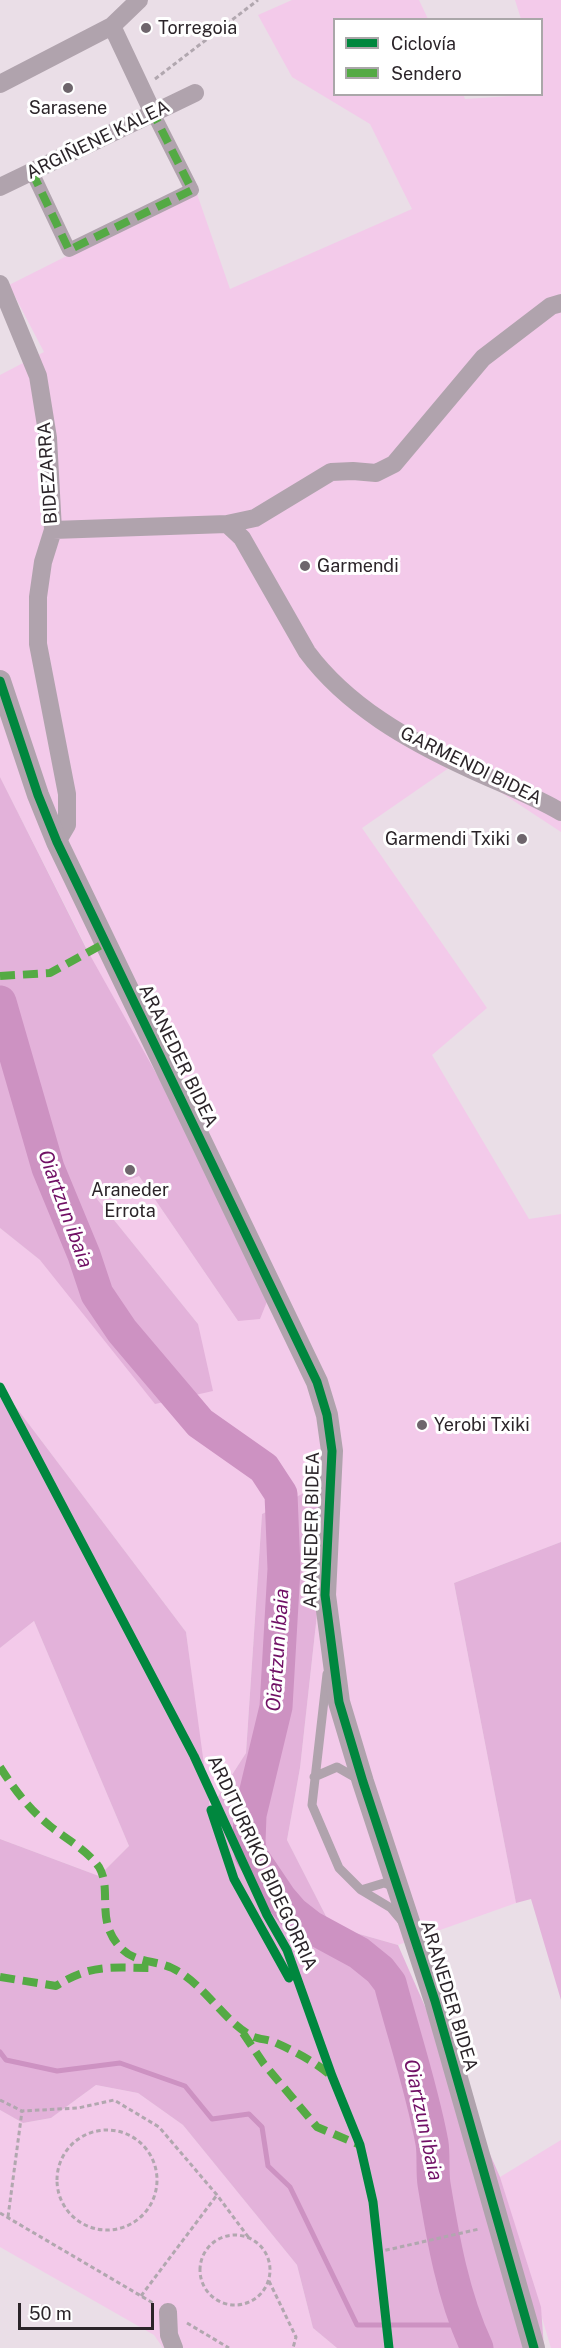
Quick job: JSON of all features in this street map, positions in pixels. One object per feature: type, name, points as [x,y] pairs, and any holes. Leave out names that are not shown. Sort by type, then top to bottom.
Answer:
[{"type":"street","points":[[0,84],[112,26],[139,0]]},
{"type":"street","points":[[32,172],[69,250],[192,190],[112,26]]},
{"type":"street","name":"ARGIÑENE KALEA","points":[[0,187],[195,93]]},
{"type":"street","name":"BIDEZARRA","points":[[0,284],[38,375],[48,438],[53,530],[43,562],[38,597],[38,644],[67,794],[67,825],[57,842]]},
{"type":"street","points":[[53,530],[227,524],[255,518],[331,472],[376,473],[394,464],[483,358],[551,306],[561,303]]},
{"type":"street","name":"GARMENDI BIDEA","points":[[227,524],[242,538],[318,667],[348,694],[377,718],[428,750],[543,801],[561,812]]},
{"type":"street","name":"ARANEDER BIDEA","points":[[0,681],[38,795],[57,842],[317,1383],[327,1415],[332,1451],[325,1595],[339,1702],[438,2012],[534,2348]]},
{"type":"street","points":[[168,2312],[169,2335],[174,2348]]},
{"type":"lane","points":[[330,1645],[312,1805],[339,1868],[361,1890],[391,1908],[413,1933]]},
{"type":"lane","points":[[314,1777],[337,1767],[363,1782]]},
{"type":"lane","points":[[361,1890],[384,1883],[398,1887]]},
{"type":"path","points":[[142,90],[258,0]]},
{"type":"path","points":[[0,2100],[22,2111],[78,2108],[114,2100],[159,2127],[217,2195],[249,2238],[260,2245],[267,2256],[270,2268],[269,2281],[263,2292],[253,2301],[234,2305],[216,2299],[207,2290],[201,2278],[201,2266],[205,2253],[213,2243],[230,2236],[249,2238]]},
{"type":"path","points":[[8,2217],[22,2111]]},
{"type":"path","points":[[99,2130],[118,2131],[131,2135],[150,2153],[155,2165],[156,2191],[152,2203],[134,2222],[122,2228],[96,2229],[84,2224],[65,2206],[59,2194],[58,2168],[67,2151],[81,2137],[99,2130]]},
{"type":"path","points":[[141,2296],[217,2195]]},
{"type":"path","points":[[0,2213],[229,2348]]},
{"type":"path","points":[[379,2263],[378,2247],[412,2244],[498,2224]]},
{"type":"path","points":[[269,2281],[296,2337],[293,2348]]},
{"type":"shaded area","points":[[292,0],[419,0],[428,18],[333,18],[333,96],[464,96],[465,99],[543,96],[543,18],[521,18],[515,0],[561,0],[561,832],[456,763],[362,828],[487,1008],[432,1055],[529,1219],[561,1214],[561,1542],[454,1583],[516,1903],[398,1945],[331,1926],[287,1840],[300,1768],[332,1480],[262,1514],[246,1753],[209,1810],[186,1632],[0,1386],[0,1228],[40,1260],[198,1324],[93,1194],[139,1176],[238,1321],[86,947],[0,777],[0,375],[44,352],[9,285],[196,191],[230,289],[412,209],[370,124],[292,77],[258,15]]},
{"type":"shaded area","points":[[0,777],[86,948],[274,1284],[260,1319],[238,1321],[139,1176],[93,1194],[198,1324],[213,1391],[155,1404],[40,1260],[0,1228]]},
{"type":"shaded area","points":[[0,1386],[186,1632],[210,1809],[246,1753],[262,1514],[332,1479],[300,1768],[287,1840],[331,1926],[398,1945],[500,2177],[541,2307],[544,2348],[337,2348],[313,2328],[297,2265],[183,2125],[138,2093],[96,2085],[51,2118],[23,2123],[0,2110],[0,1839],[99,1876],[129,1846],[34,1621],[0,1648]]},
{"type":"shaded area","points":[[561,1542],[561,2000],[531,1899],[516,1903],[454,1583]]},
{"type":"shaded area","points":[[34,1621],[129,1846],[99,1876],[0,1839],[0,1648]]},
{"type":"shaded area","points":[[96,2085],[138,2093],[183,2125],[297,2265],[313,2328],[337,2348],[163,2348],[154,2335],[0,2247],[0,2110],[23,2123],[51,2118]]},
{"type":"shaded area","points":[[561,2140],[561,2348],[551,2348],[500,2177]]},
{"type":"waterway","name":"Oiartzun ibaia","points":[[0,1002],[48,1168],[84,1255],[97,1294],[122,1331],[200,1423],[264,1468],[281,1494],[284,1569],[276,1707],[250,1815],[251,1855],[293,1913],[311,1927],[359,1953],[380,1970],[390,1983],[428,2123],[433,2148],[434,2184],[450,2268],[461,2309],[477,2348]]},
{"type":"waterway","points":[[0,2052],[6,2060],[57,2071],[120,2063],[185,2086],[212,2119],[249,2114],[262,2127],[268,2166],[290,2187],[357,2325],[466,2325]]},
{"type":"marked path","points":[[32,172],[69,250],[192,190],[153,113]]},
{"type":"marked path","points":[[0,976],[50,973],[105,943]]},
{"type":"marked path","points":[[0,1767],[35,1813],[83,1850],[99,1867],[105,1886],[106,1917],[109,1928],[114,1939],[127,1954],[166,1965],[183,1974],[248,2034],[289,2049],[329,2074]]},
{"type":"marked path","points":[[0,1977],[56,1986],[92,1970],[154,1968]]},
{"type":"marked path","points":[[243,2033],[264,2064],[317,2127],[360,2145]]},
{"type":"cycle path","points":[[0,681],[38,795],[57,842],[317,1382],[327,1415],[332,1451],[325,1595],[339,1702],[435,2001],[534,2348]]},
{"type":"cycle path","name":"ARDITURRIKO BIDEGORRIA","points":[[0,1387],[194,1756],[267,1915],[287,1950],[332,2076],[360,2145],[373,2202],[389,2348]]},
{"type":"cycle path","points":[[211,1810],[234,1879],[289,1978]]},
{"type":"place","name":"Torregoia","points":[[146,28]]},
{"type":"place","name":"Sarasene","points":[[68,88]]},
{"type":"place","name":"Garmendi","points":[[305,566]]},
{"type":"place","name":"Garmendi Txiki","points":[[522,839]]},
{"type":"place","name":"Araneder Errota","points":[[130,1170]]},
{"type":"place","name":"Yerobi Txiki","points":[[422,1425]]}]
